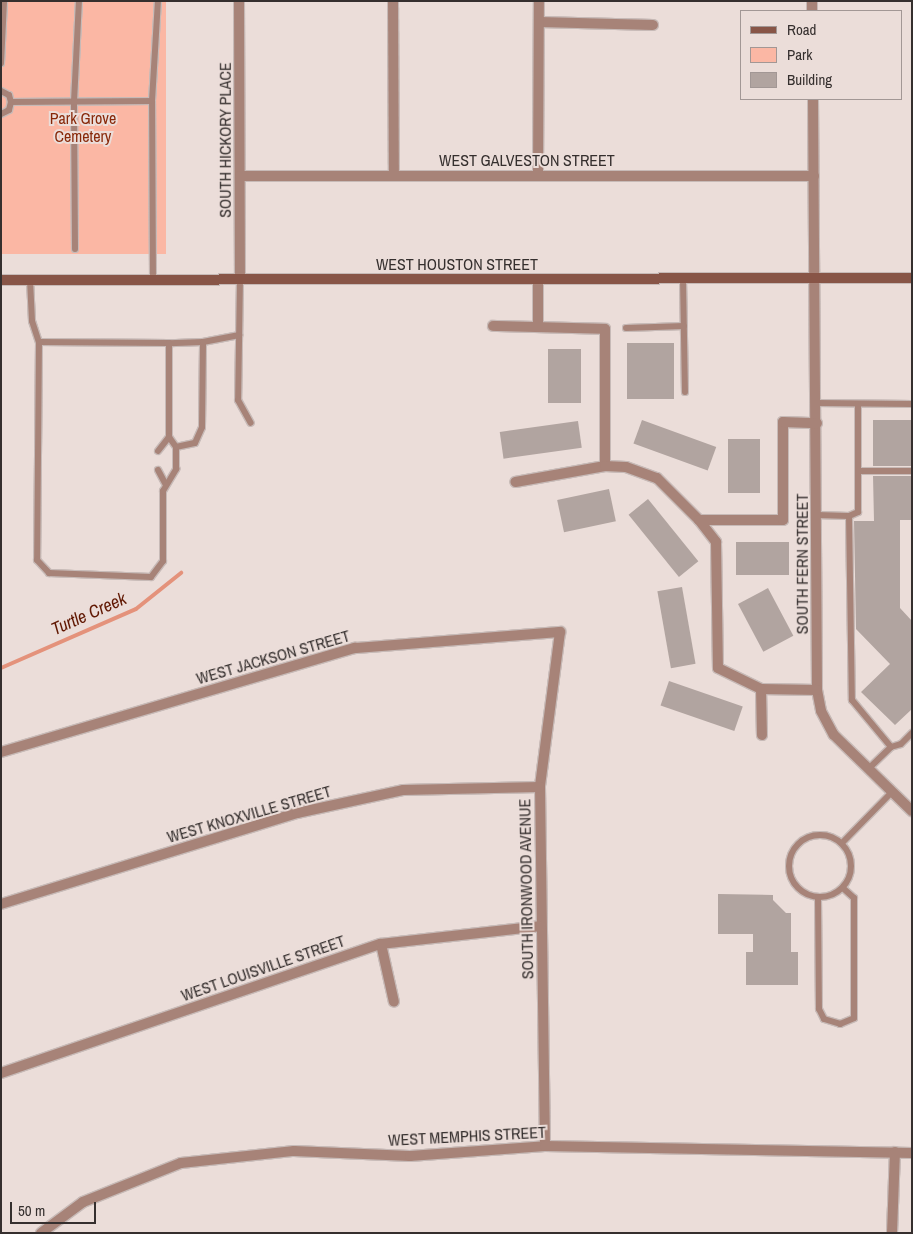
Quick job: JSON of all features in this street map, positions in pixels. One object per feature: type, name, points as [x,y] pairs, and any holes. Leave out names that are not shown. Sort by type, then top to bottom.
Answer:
[{"type":"main road","name":"WEST HOUSTON STREET","points":[[1,280],[912,278]]},
{"type":"street","name":"SOUTH HICKORY PLACE","points":[[239,1],[240,279]]},
{"type":"street","points":[[393,1],[394,175]]},
{"type":"street","points":[[538,175],[539,1]]},
{"type":"street","points":[[540,22],[653,25]]},
{"type":"street","name":"SOUTH FERN STREET","points":[[813,100],[817,403],[817,690],[820,711],[834,736],[912,811]]},
{"type":"street","name":"WEST GALVESTON STREET","points":[[240,176],[814,176]]},
{"type":"street","points":[[538,280],[538,327]]},
{"type":"street","points":[[493,326],[605,328],[605,466]]},
{"type":"street","points":[[699,520],[783,520],[782,422],[817,423]]},
{"type":"street","points":[[516,482],[605,466],[634,469],[657,478],[699,520],[716,542],[718,668],[761,689],[817,690]]},
{"type":"street","name":"WEST JACKSON STREET","points":[[1,752],[355,648],[560,632]]},
{"type":"street","name":"SOUTH IRONWOOD AVENUE","points":[[545,1146],[540,787],[560,632]]},
{"type":"street","points":[[761,689],[762,736]]},
{"type":"street","name":"WEST KNOXVILLE STREET","points":[[1,904],[307,811],[403,790],[540,787]]},
{"type":"street","name":"WEST LOUISVILLE STREET","points":[[1,1073],[381,944],[541,926]]},
{"type":"street","points":[[381,944],[394,1002]]},
{"type":"street","name":"WEST MEMPHIS STREET","points":[[41,1233],[83,1202],[181,1163],[294,1151],[410,1156],[545,1146],[912,1153]]},
{"type":"street","points":[[892,1233],[895,1152]]},
{"type":"lane","points":[[1,62],[4,1]]},
{"type":"lane","points":[[75,249],[74,102],[79,1]]},
{"type":"lane","points":[[153,280],[152,101],[158,1]]},
{"type":"lane","points":[[1,91],[9,95],[11,102],[9,110],[1,114]]},
{"type":"lane","points":[[11,102],[152,101]]},
{"type":"lane","points":[[240,279],[238,400],[251,423]]},
{"type":"lane","points":[[683,279],[685,392]]},
{"type":"lane","points":[[30,280],[32,321],[39,342],[37,560],[49,573],[151,577],[163,561],[163,490],[176,469],[176,447],[169,437],[169,343]]},
{"type":"lane","points":[[626,328],[684,326]]},
{"type":"lane","points":[[39,342],[203,342],[239,335]]},
{"type":"lane","points":[[176,447],[195,443],[202,427],[203,342]]},
{"type":"lane","points":[[817,403],[912,404]]},
{"type":"lane","points":[[817,515],[849,516],[858,512],[858,404]]},
{"type":"lane","points":[[158,451],[169,437]]},
{"type":"lane","points":[[158,470],[166,485]]},
{"type":"lane","points":[[858,471],[912,471]]},
{"type":"lane","points":[[849,516],[852,700],[891,747]]},
{"type":"lane","points":[[868,769],[891,747],[901,744],[912,733]]},
{"type":"lane","points":[[842,844],[892,793]]},
{"type":"lane","points":[[823,835],[842,844],[852,861],[852,871],[843,888],[834,894],[818,897],[797,888],[792,879],[790,858],[802,840],[812,836],[823,835]]},
{"type":"lane","points":[[818,897],[819,1009],[824,1019],[840,1024],[854,1018],[854,898],[843,888]]},
{"type":"green space","name":"Park Grove Cemetery","points":[[1,1],[166,1],[166,254],[1,254]]},
{"type":"building","points":[[627,343],[674,343],[674,399],[627,399]]},
{"type":"building","points":[[548,349],[581,349],[581,403],[548,403]]},
{"type":"building","points":[[642,420],[716,447],[708,471],[633,443]]},
{"type":"building","points":[[873,420],[912,420],[912,466],[873,466]]},
{"type":"building","points":[[578,421],[582,448],[504,459],[500,432]]},
{"type":"building","points":[[728,439],[760,439],[760,493],[728,493]]},
{"type":"building","points":[[873,476],[912,476],[912,520],[900,520],[900,608],[912,621],[912,709],[895,725],[861,692],[890,664],[856,629],[854,521],[874,521]]},
{"type":"building","points":[[609,489],[616,521],[564,532],[557,500]]},
{"type":"building","points":[[648,499],[698,561],[679,577],[629,515]]},
{"type":"building","points":[[736,542],[789,542],[789,575],[736,575]]},
{"type":"building","points":[[682,587],[696,664],[671,668],[657,591]]},
{"type":"building","points":[[768,588],[793,636],[763,652],[738,604]]},
{"type":"building","points":[[669,681],[743,706],[734,731],[661,706]]},
{"type":"building","points":[[718,894],[773,895],[773,900],[786,913],[791,913],[791,952],[798,952],[798,985],[746,985],[746,952],[753,952],[753,934],[718,934]]},
{"type":"waterway","name":"Turtle Creek","points":[[1,668],[136,609],[181,573]]}]
